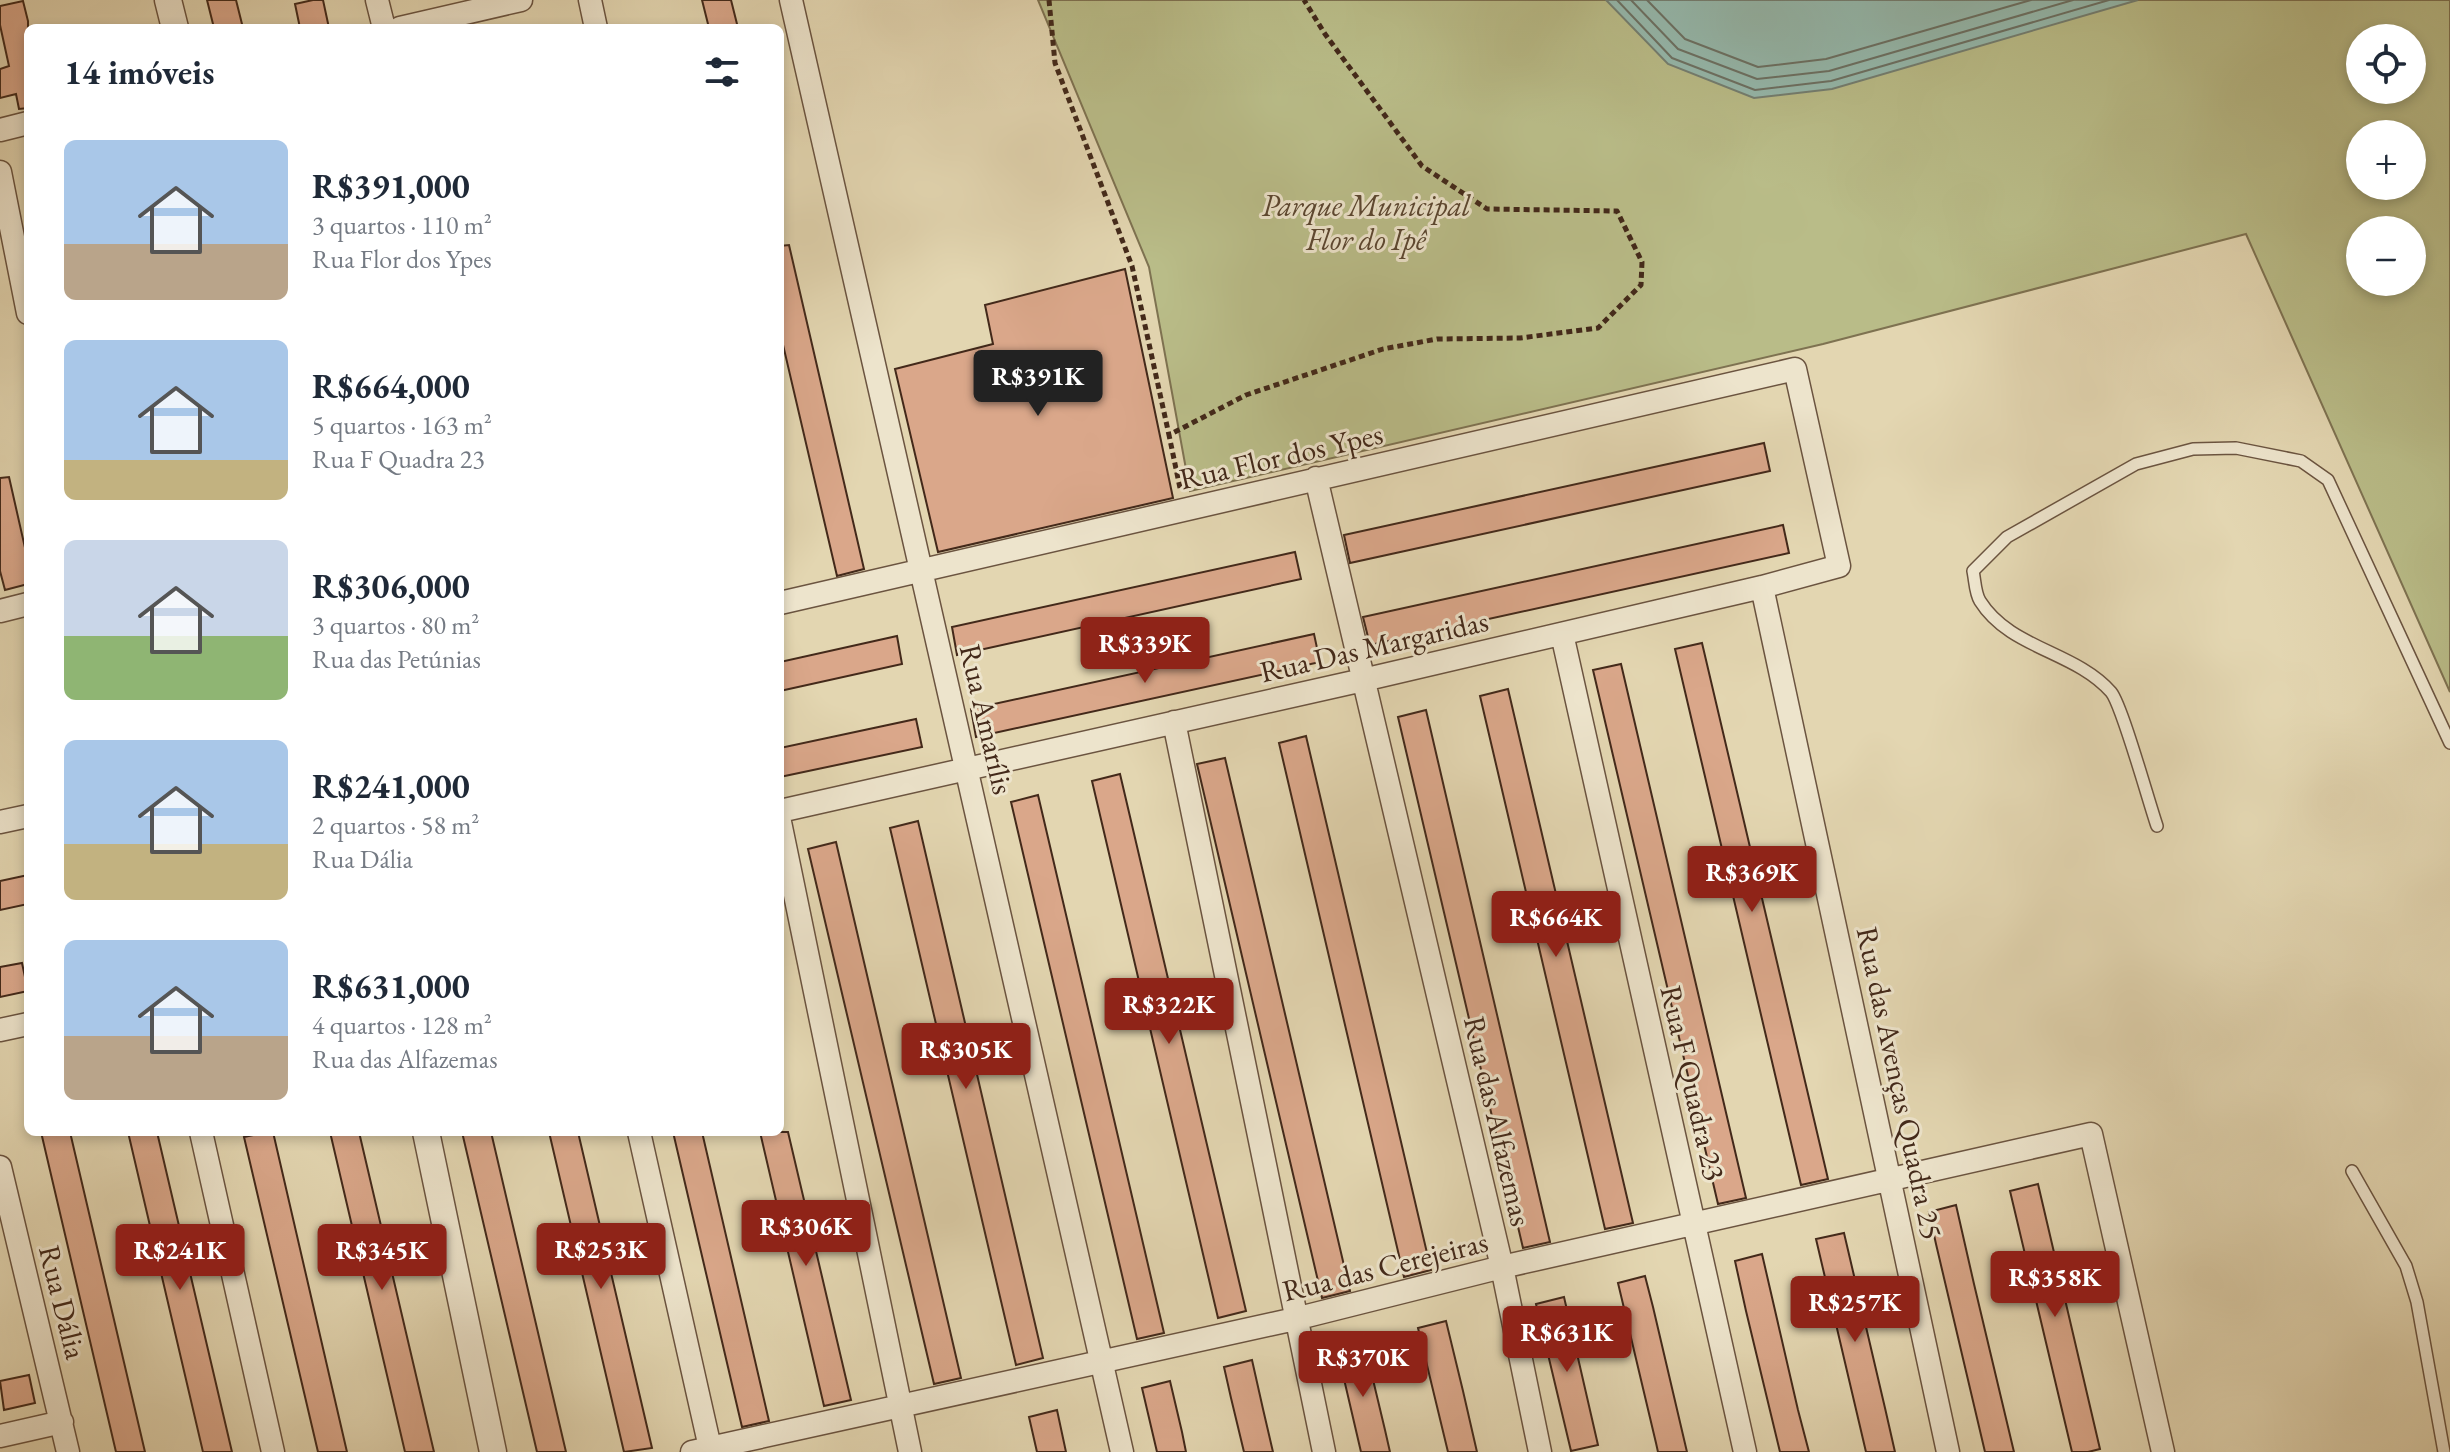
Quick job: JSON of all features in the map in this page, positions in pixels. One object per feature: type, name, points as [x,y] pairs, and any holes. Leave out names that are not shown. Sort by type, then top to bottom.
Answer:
[{"type":"street","points":[[168,0],[174,24]]},
{"type":"street","points":[[377,0],[383,24]]},
{"type":"street","points":[[417,24],[521,0]]},
{"type":"street","points":[[590,0],[595,24]]},
{"type":"street","name":"Rua Amarílis","points":[[791,0],[1122,1452]]},
{"type":"street","points":[[0,130],[24,124]]},
{"type":"street","points":[[0,172],[24,293]]},
{"type":"street","name":"Rua Flor dos Ypes","points":[[784,602],[1795,369],[1839,566]]},
{"type":"street","name":"Rua das Alfazemas","points":[[1316,478],[1502,1267],[1540,1452]]},
{"type":"street","name":"Rua Das Margaridas","points":[[784,810],[1562,634],[1839,566]]},
{"type":"street","name":"Rua das Avenças Quadra 25","points":[[1762,587],[1948,1452]]},
{"type":"street","points":[[0,611],[24,605]]},
{"type":"street","name":"Rua F Quadra 23","points":[[1562,634],[1745,1452]]},
{"type":"street","points":[[1174,722],[1324,1452]]},
{"type":"street","points":[[0,822],[24,817]]},
{"type":"street","points":[[784,842],[910,1452]]},
{"type":"street","points":[[0,1030],[24,1025]]},
{"type":"street","name":"Rua das Cerejeiras","points":[[704,1451],[899,1404],[1295,1319],[1502,1267],[2091,1134],[2163,1452]]},
{"type":"street","points":[[202,1136],[273,1452]]},
{"type":"street","points":[[427,1136],[493,1452]]},
{"type":"street","points":[[640,1136],[704,1451]]},
{"type":"street","name":"Rua Dália","points":[[0,1167],[7,1230],[68,1452]]},
{"type":"street","points":[[0,1436],[62,1422]]},
{"type":"lane","points":[[2157,826],[2113,694],[2083,668],[2035,646],[2000,624],[1978,599],[1973,571],[2007,537],[2136,464],[2193,449],[2236,448],[2301,461],[2328,480],[2450,743]]},
{"type":"lane","points":[[2352,1171],[2406,1266],[2417,1302],[2444,1452]]},
{"type":"path","points":[[1049,0],[1055,63],[1132,266],[1184,509]]},
{"type":"path","points":[[1169,435],[1246,395],[1383,349],[1437,339],[1520,338],[1598,328],[1641,285],[1642,262],[1617,211],[1487,209],[1422,166],[1325,34],[1304,0]]},
{"type":"green space","name":"Parque Municipal Flor do Ipê","points":[[1038,0],[2450,0],[2450,692],[2246,234],[1823,344],[1190,491],[1149,267]]},
{"type":"water","points":[[1606,0],[2138,0],[1832,89],[1754,98],[1668,64]]},
{"type":"building","points":[[207,0],[236,0],[242,24],[213,24]]},
{"type":"building","points":[[323,0],[328,24],[299,24],[295,4]]},
{"type":"building","points":[[702,0],[731,0],[737,24],[708,24]]},
{"type":"building","points":[[23,1],[28,21],[24,24],[24,108],[19,109],[16,94],[0,98],[0,69],[9,66],[0,25],[0,6]]},
{"type":"building","points":[[789,245],[864,569],[837,576],[784,349],[784,246]]},
{"type":"building","points":[[1125,269],[1173,498],[938,552],[895,369],[993,344],[985,305]]},
{"type":"building","points":[[1764,443],[1770,471],[1350,563],[1344,535]]},
{"type":"building","points":[[9,477],[24,543],[24,585],[5,590],[0,571],[0,478]]},
{"type":"building","points":[[1783,525],[1789,553],[1370,645],[1363,617]]},
{"type":"building","points":[[1295,552],[1301,579],[957,655],[952,627]]},
{"type":"building","points":[[1314,634],[1320,662],[976,737],[971,709]]},
{"type":"building","points":[[897,636],[902,664],[784,690],[784,661]]},
{"type":"building","points":[[1702,643],[1828,1179],[1801,1185],[1675,649]]},
{"type":"building","points":[[1621,664],[1746,1198],[1718,1204],[1593,670]]},
{"type":"building","points":[[1508,689],[1633,1223],[1605,1229],[1480,696]]},
{"type":"building","points":[[1426,710],[1550,1242],[1523,1248],[1398,717]]},
{"type":"building","points":[[916,719],[922,747],[784,776],[784,747]]},
{"type":"building","points":[[1306,736],[1431,1270],[1404,1277],[1279,743]]},
{"type":"building","points":[[1225,758],[1350,1291],[1322,1298],[1197,764]]},
{"type":"building","points":[[1120,774],[1246,1311],[1218,1318],[1092,781]]},
{"type":"building","points":[[1038,795],[1164,1333],[1137,1339],[1011,802]]},
{"type":"building","points":[[918,821],[1043,1358],[1016,1365],[890,828]]},
{"type":"building","points":[[836,842],[961,1378],[934,1384],[808,849]]},
{"type":"building","points":[[24,876],[24,905],[0,910],[0,881]]},
{"type":"building","points":[[22,963],[24,992],[0,997],[0,967]]},
{"type":"building","points":[[784,1132],[788,1132],[851,1400],[824,1406],[761,1136],[784,1136]]},
{"type":"building","points":[[42,1136],[71,1136],[145,1452],[116,1452]]},
{"type":"building","points":[[129,1136],[158,1136],[232,1452],[203,1452]]},
{"type":"building","points":[[274,1136],[347,1452],[318,1452],[244,1137]]},
{"type":"building","points":[[331,1136],[360,1136],[434,1452],[405,1452]]},
{"type":"building","points":[[463,1136],[492,1136],[566,1452],[537,1452]]},
{"type":"building","points":[[550,1136],[579,1136],[652,1448],[624,1452]]},
{"type":"building","points":[[674,1136],[703,1136],[769,1421],[742,1427]]},
{"type":"building","points":[[2038,1184],[2100,1449],[2088,1452],[2072,1452],[2010,1191]]},
{"type":"building","points":[[1956,1205],[2014,1452],[1985,1452],[1936,1244],[1929,1212]]},
{"type":"building","points":[[1844,1233],[1895,1452],[1866,1452],[1816,1239]]},
{"type":"building","points":[[1762,1254],[1809,1452],[1780,1452],[1746,1311],[1735,1261]]},
{"type":"building","points":[[1645,1276],[1687,1452],[1658,1452],[1618,1283]]},
{"type":"building","points":[[1564,1297],[1598,1445],[1571,1451],[1536,1304]]},
{"type":"building","points":[[1446,1321],[1477,1452],[1448,1452],[1418,1328]]},
{"type":"building","points":[[1364,1342],[1390,1452],[1361,1452],[1337,1349]]},
{"type":"building","points":[[1252,1360],[1273,1452],[1244,1452],[1231,1398],[1224,1367]]},
{"type":"building","points":[[29,1375],[35,1403],[4,1410],[0,1381]]},
{"type":"building","points":[[1170,1381],[1186,1452],[1157,1452],[1142,1388]]},
{"type":"building","points":[[1057,1410],[1066,1452],[1037,1452],[1029,1417]]}]
